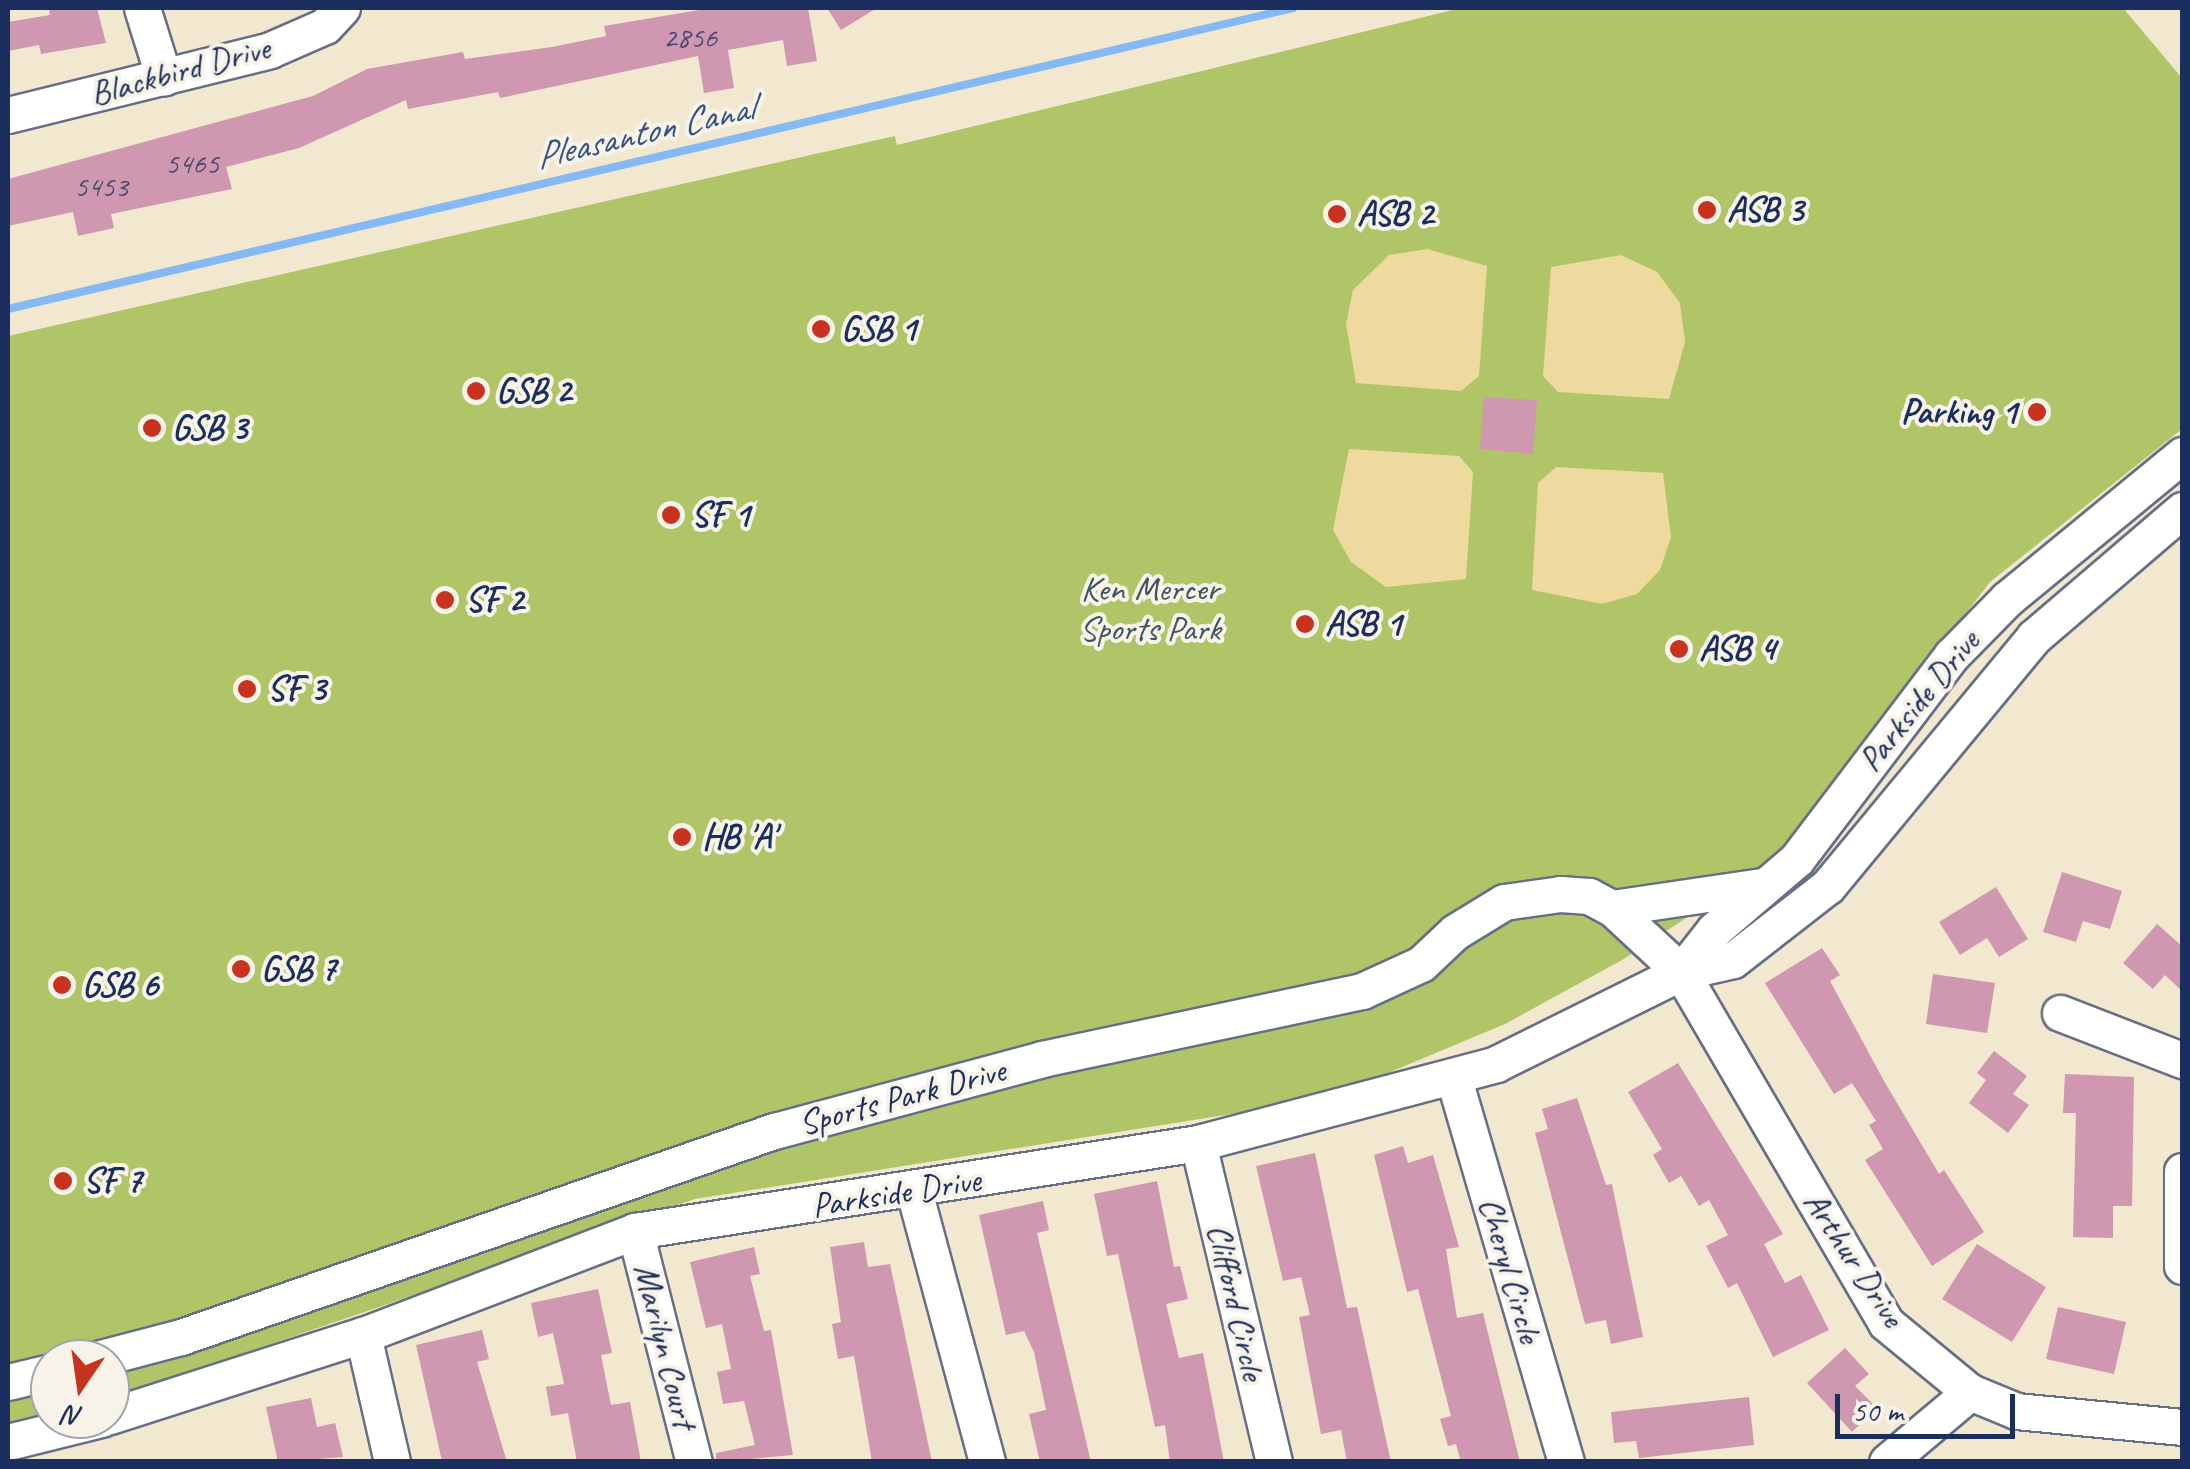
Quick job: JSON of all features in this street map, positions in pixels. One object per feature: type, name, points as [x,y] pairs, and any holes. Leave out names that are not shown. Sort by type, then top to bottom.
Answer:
[{"type":"street","points":[[142,8],[164,78]]},
{"type":"street","name":"Blackbird Drive","points":[[8,115],[270,50],[325,26],[342,8]]},
{"type":"street","name":"Parkside Drive","points":[[1681,972],[1714,930],[1797,859],[1952,655],[2007,599],[2182,454]]},
{"type":"street","name":"Parkside Drive","points":[[130,1410],[363,1335],[635,1230],[914,1192],[1198,1143],[1454,1079],[1681,972],[1733,960],[1828,886],[2034,637],[2182,510]]},
{"type":"street","points":[[1612,908],[1767,884]]},
{"type":"street","name":"Sports Park Drive","points":[[130,1351],[181,1337],[774,1131],[1042,1060],[1362,991],[1420,964],[1455,932],[1504,902],[1560,894],[1588,896],[1612,908],[1681,972]]},
{"type":"street","name":"Arthur Drive","points":[[1681,972],[1886,1323],[1970,1392],[2016,1411],[2064,1420],[2182,1427]]},
{"type":"street","points":[[2060,1014],[2182,1060]]},
{"type":"street","name":"Cheryl Circle","points":[[1454,1079],[1566,1462]]},
{"type":"street","name":"Clifford Circle","points":[[1198,1143],[1274,1462]]},
{"type":"street","points":[[2182,1171],[2182,1266]]},
{"type":"street","points":[[914,1192],[987,1462]]},
{"type":"street","name":"Marilyn Court","points":[[635,1230],[694,1462]]},
{"type":"street","points":[[363,1335],[392,1462]]},
{"type":"street","points":[[1886,1462],[1970,1392]]},
{"type":"street","points":[[8,1442],[71,1446]]},
{"type":"green space","name":"Ken Mercer Sports Park","points":[[1461,8],[2123,8],[2182,78],[2182,429],[1990,582],[1779,857],[1622,960],[1505,1024],[1383,1075],[1263,1109],[695,1199],[130,1392],[130,1339],[30,1339],[30,1418],[8,1423],[8,336],[895,136],[897,145]]},
{"type":"sand","points":[[1427,249],[1487,266],[1479,376],[1461,391],[1356,383],[1346,324],[1353,290],[1389,255]]},
{"type":"sand","points":[[1621,255],[1657,272],[1680,303],[1685,342],[1669,399],[1558,392],[1543,376],[1551,267]]},
{"type":"sand","points":[[1349,449],[1459,456],[1473,472],[1466,579],[1386,587],[1351,562],[1333,530]]},
{"type":"sand","points":[[1556,467],[1663,473],[1671,537],[1660,570],[1637,594],[1602,604],[1532,590],[1538,483]]},
{"type":"building","points":[[49,8],[97,8],[106,43],[41,54],[39,45],[8,51],[8,22],[50,15]]},
{"type":"building","points":[[711,8],[808,8],[817,61],[787,66],[783,40],[728,50],[734,88],[704,93],[698,56],[500,98],[498,92],[408,109],[406,100],[299,148],[226,167],[232,189],[111,214],[114,228],[78,236],[73,212],[8,226],[8,179],[313,96],[367,69],[463,52],[465,59],[552,47],[606,36],[604,26]]},
{"type":"building","points":[[827,8],[877,8],[841,30]]},
{"type":"building","points":[[1484,397],[1537,400],[1533,454],[1480,449]]},
{"type":"building","points":[[2062,872],[2122,891],[2110,929],[2083,921],[2076,942],[2043,932]]},
{"type":"building","points":[[1996,887],[2028,939],[1999,957],[1987,938],[1960,955],[1939,922]]},
{"type":"building","points":[[2157,924],[2182,946],[2182,991],[2165,975],[2153,989],[2123,963]]},
{"type":"building","points":[[1822,948],[1840,975],[1830,981],[1884,1081],[1939,1174],[1944,1170],[1984,1232],[1932,1266],[1865,1160],[1883,1149],[1869,1125],[1876,1121],[1852,1083],[1834,1094],[1765,983]]},
{"type":"building","points":[[1933,974],[1995,983],[1987,1033],[1926,1024]]},
{"type":"building","points":[[1994,1051],[2027,1076],[2013,1094],[2029,1105],[2008,1133],[1969,1103],[1986,1080],[1977,1073]]},
{"type":"building","points":[[1678,1063],[1783,1234],[1764,1244],[1785,1283],[1801,1275],[1829,1330],[1773,1357],[1737,1283],[1728,1288],[1706,1246],[1728,1235],[1709,1200],[1699,1206],[1681,1176],[1669,1183],[1653,1155],[1662,1149],[1628,1092]]},
{"type":"building","points":[[2065,1074],[2134,1077],[2132,1206],[2113,1206],[2113,1238],[2073,1237],[2076,1113],[2063,1113]]},
{"type":"building","points":[[1577,1098],[1606,1185],[1612,1184],[1643,1337],[1611,1344],[1606,1320],[1585,1324],[1535,1133],[1548,1129],[1542,1109]]},
{"type":"building","points":[[1403,1146],[1408,1163],[1433,1155],[1459,1247],[1446,1249],[1457,1318],[1483,1313],[1520,1462],[1461,1462],[1456,1444],[1448,1446],[1440,1419],[1451,1416],[1418,1289],[1407,1292],[1374,1155]]},
{"type":"building","points":[[1315,1153],[1347,1308],[1357,1307],[1391,1462],[1347,1462],[1341,1430],[1321,1434],[1299,1317],[1310,1315],[1301,1277],[1283,1281],[1256,1166]]},
{"type":"building","points":[[1157,1181],[1174,1267],[1180,1266],[1188,1299],[1166,1304],[1179,1358],[1203,1353],[1224,1462],[1170,1462],[1165,1425],[1155,1427],[1118,1254],[1107,1256],[1094,1194]]},
{"type":"building","points":[[1043,1201],[1049,1230],[1037,1233],[1091,1462],[1040,1462],[1029,1414],[1046,1410],[1034,1352],[1024,1331],[1006,1335],[979,1215]]},
{"type":"building","points":[[864,1242],[868,1267],[890,1264],[932,1462],[872,1462],[854,1356],[838,1359],[832,1324],[841,1322],[830,1247]]},
{"type":"building","points":[[1977,1244],[2046,1287],[2012,1342],[1942,1299]]},
{"type":"building","points":[[754,1247],[760,1274],[750,1276],[764,1331],[771,1330],[793,1455],[716,1462],[716,1453],[755,1445],[744,1401],[723,1404],[717,1372],[731,1369],[722,1324],[706,1328],[690,1262]]},
{"type":"building","points":[[598,1289],[612,1353],[601,1355],[611,1405],[630,1402],[641,1462],[577,1462],[568,1413],[551,1416],[546,1387],[564,1384],[553,1333],[538,1337],[531,1303]]},
{"type":"building","points":[[2058,1307],[2126,1322],[2114,1374],[2046,1359]]},
{"type":"building","points":[[482,1330],[489,1359],[477,1362],[507,1462],[442,1461],[416,1345]]},
{"type":"building","points":[[1845,1348],[1869,1374],[1855,1386],[1877,1408],[1852,1432],[1807,1383]]},
{"type":"building","points":[[1749,1397],[1754,1445],[1639,1458],[1636,1441],[1614,1443],[1611,1412]]},
{"type":"building","points":[[311,1398],[317,1427],[335,1423],[343,1457],[278,1462],[266,1407]]},
{"type":"waterway","name":"Pleasanton Canal","points":[[8,309],[1293,8]]},
{"type":"place","name":"ASB 3","points":[[1707,210]]},
{"type":"place","name":"ASB 2","points":[[1337,214]]},
{"type":"place","name":"GSB 1","points":[[821,329]]},
{"type":"place","name":"GSB 2","points":[[476,391]]},
{"type":"place","name":"Parking 1","points":[[2037,412]]},
{"type":"place","name":"GSB 3","points":[[152,428]]},
{"type":"place","name":"SF 1","points":[[671,515]]},
{"type":"place","name":"SF 2","points":[[445,600]]},
{"type":"place","name":"ASB 1","points":[[1305,624]]},
{"type":"place","name":"ASB 4","points":[[1679,649]]},
{"type":"place","name":"SF 3","points":[[247,689]]},
{"type":"place","name":"HB 'A'","points":[[682,837]]},
{"type":"place","name":"GSB 7","points":[[241,969]]},
{"type":"place","name":"GSB 6","points":[[62,985]]},
{"type":"place","name":"SF 7","points":[[63,1181]]}]
